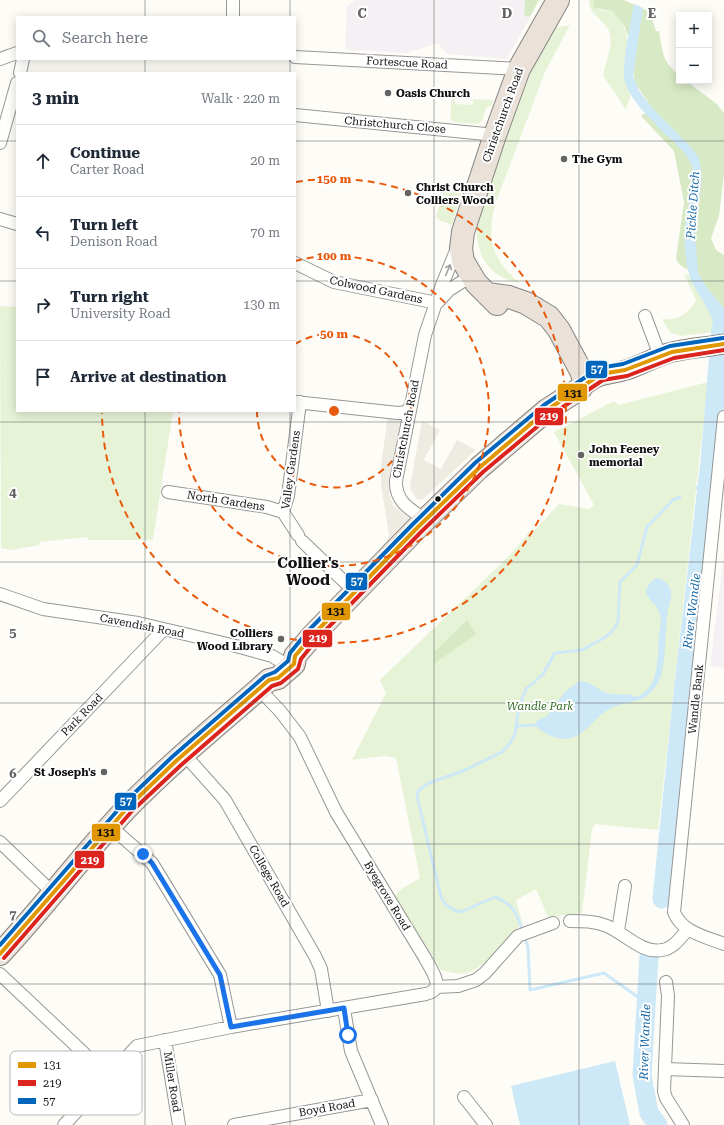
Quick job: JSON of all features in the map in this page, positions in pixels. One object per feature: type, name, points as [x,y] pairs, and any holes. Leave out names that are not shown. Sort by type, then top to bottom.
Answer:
[{"type":"highway","name":"Christchurch Road","points":[[471,276],[463,261],[462,238],[466,220],[494,136],[519,69],[553,9],[570,0]]},
{"type":"highway","points":[[0,954],[54,894],[110,826],[143,792],[184,754],[264,685],[272,672],[288,659],[426,520],[504,445],[584,382],[559,330],[549,317],[526,303],[510,297],[487,294],[471,276]]},
{"type":"main road","points":[[584,382],[600,386],[612,380],[625,370],[660,356],[684,350],[716,345]]},
{"type":"street","points":[[233,0],[233,16]]},
{"type":"street","points":[[0,59],[16,53]]},
{"type":"street","name":"Fortescue Road","points":[[296,58],[519,69]]},
{"type":"street","points":[[20,72],[23,60]]},
{"type":"street","points":[[0,143],[16,87]]},
{"type":"street","name":"Christchurch Close","points":[[296,115],[494,136]]},
{"type":"street","points":[[0,219],[16,224]]},
{"type":"street","name":"Christchurch Road","points":[[426,520],[406,507],[399,499],[395,487],[425,335],[442,285],[462,238]]},
{"type":"street","name":"Colwood Gardens","points":[[296,263],[334,282],[437,303]]},
{"type":"street","name":"Christchurch Road","points":[[437,303],[449,290],[471,276]]},
{"type":"street","points":[[645,316],[660,356]]},
{"type":"street","points":[[298,402],[398,413],[406,412],[411,406]]},
{"type":"street","name":"Valley Gardens","points":[[298,402],[288,496],[283,512],[300,538],[354,592]]},
{"type":"street","name":"Wandle Bank","points":[[688,929],[676,917],[674,912],[675,894],[724,417]]},
{"type":"street","name":"North Gardens","points":[[168,492],[267,507],[283,512]]},
{"type":"street","name":"Cavendish Road","points":[[0,594],[43,609],[164,629],[288,659]]},
{"type":"street","name":"Park Road","points":[[0,801],[164,629]]},
{"type":"street","name":"Byegrove Road","points":[[264,685],[300,737],[336,812],[425,958],[436,980],[436,987]]},
{"type":"street","name":"College Road","points":[[184,754],[225,800],[315,956],[321,970],[328,1011]]},
{"type":"street","points":[[110,826],[152,863],[220,975],[231,1027]]},
{"type":"street","points":[[0,842],[54,894]]},
{"type":"street","points":[[618,932],[625,886]]},
{"type":"street","points":[[570,921],[592,922],[605,925],[646,948],[662,950],[677,942],[688,929],[724,944]]},
{"type":"street","points":[[132,1051],[137,1046],[231,1027],[426,994],[432,992],[436,987],[458,986],[476,980],[485,973],[523,934],[553,923]]},
{"type":"street","points":[[0,974],[81,1051]]},
{"type":"street","points":[[666,982],[668,996],[664,1091],[666,1098],[683,1125]]},
{"type":"street","points":[[344,1008],[351,1051],[382,1125]]},
{"type":"street","name":"Miller Road","points":[[166,1040],[179,1125]]},
{"type":"street","points":[[665,1069],[724,1071]]},
{"type":"street","points":[[464,1097],[486,1125]]},
{"type":"street","name":"Boyd Road","points":[[234,1125],[372,1100]]},
{"type":"street","points":[[64,1125],[73,1115]]},
{"type":"shaded area","points":[[356,0],[525,0],[524,15],[530,17],[507,59],[447,54],[438,43],[407,53],[345,50],[347,6]]},
{"type":"shaded area","points":[[388,416],[401,418],[389,495],[394,506],[412,520],[385,547],[383,545],[387,541],[389,535],[381,485],[381,465]]},
{"type":"shaded area","points":[[422,421],[440,430],[424,460],[441,469],[457,440],[476,450],[422,500],[417,499],[410,486]]},
{"type":"shaded area","points":[[724,554],[724,668],[710,666]]},
{"type":"green space","points":[[525,0],[539,0],[530,17],[524,15]]},
{"type":"green space","points":[[589,0],[594,0],[599,10],[612,11],[620,20],[627,34],[625,77],[630,98],[626,110],[603,75],[611,41],[607,27],[591,9]]},
{"type":"green space","points":[[594,0],[624,0],[650,12],[656,31],[659,31],[662,50],[666,60],[676,72],[676,84],[690,84],[717,104],[724,113],[724,174],[719,216],[711,238],[716,250],[724,255],[724,308],[707,288],[698,273],[688,270],[677,261],[676,258],[684,202],[674,151],[641,116],[652,108],[635,83],[629,39],[625,27],[612,11],[595,8],[593,5]]},
{"type":"green space","points":[[570,25],[545,72],[496,202],[493,215],[491,226],[493,247],[503,265],[520,283],[508,280],[498,275],[484,261],[478,242],[476,219],[532,69],[555,28]]},
{"type":"green space","points":[[452,97],[455,97],[455,104],[473,105],[473,99],[493,100],[492,105],[486,108],[482,121],[478,124],[454,122],[450,118]]},
{"type":"green space","points":[[448,188],[462,192],[452,225],[439,220],[436,217],[443,191]]},
{"type":"green space","points":[[684,274],[689,276],[712,317],[715,332],[680,336],[670,332],[662,319],[673,319],[682,316],[690,309],[696,300]]},
{"type":"green space","points":[[0,306],[16,307],[16,412],[173,412],[153,540],[88,540],[87,537],[40,542],[39,545],[12,550],[1,548]]},
{"type":"green space","name":"Wandle Park","points":[[708,382],[658,830],[595,824],[592,829],[582,913],[548,917],[536,889],[516,900],[523,925],[517,928],[484,963],[468,973],[452,973],[441,970],[395,896],[400,890],[420,878],[396,758],[384,756],[352,760],[386,693],[380,680],[513,552],[531,530],[533,532],[559,504],[589,509],[594,505],[554,432],[614,401],[619,405]]},
{"type":"green space","points":[[467,620],[476,634],[434,664],[434,652]]},
{"type":"water","name":"Pickle Ditch","points":[[634,4],[643,8],[633,76],[639,91],[652,108],[691,147],[699,158],[702,176],[695,235],[698,273],[707,288],[724,308],[724,331],[715,332],[710,315],[689,275],[687,266],[685,224],[693,177],[691,164],[682,150],[640,108],[631,96],[625,82],[625,55]]},
{"type":"water","points":[[656,578],[668,584],[671,590],[671,595],[667,617],[662,672],[654,689],[643,698],[611,708],[575,737],[567,739],[558,738],[541,730],[537,726],[536,721],[547,716],[565,692],[579,681],[584,681],[607,693],[636,697],[644,693],[650,686],[654,679],[656,670],[661,619],[657,607],[648,597],[646,591],[649,584]]},
{"type":"water","points":[[615,1061],[630,1125],[520,1125],[511,1086]]},
{"type":"waterway","name":"River Wandle","points":[[662,899],[682,702],[710,461],[721,328],[724,324]]},
{"type":"waterway","points":[[697,488],[707,484]]},
{"type":"waterway","points":[[523,932],[514,910],[507,903],[495,897],[461,912],[446,905],[441,897],[417,796],[419,790],[429,783],[465,770],[502,752],[510,743],[515,734],[519,706],[526,689],[543,674],[555,653],[582,650],[611,633],[618,622],[620,582],[637,565],[647,527],[673,500],[680,497]]},
{"type":"waterway","points":[[517,726],[536,725]]},
{"type":"waterway","points":[[524,937],[528,947],[530,990],[604,973],[645,1002]]},
{"type":"waterway","name":"River Wandle","points":[[649,956],[642,1075],[649,1113],[658,1125]]},
{"type":"transit line","name":"57","points":[[0,945],[124,803],[172,757],[265,676],[275,672],[288,661],[290,653],[308,631],[413,524],[475,463],[544,405],[599,368],[623,364],[670,346],[723,338]]},
{"type":"transit line","name":"131","points":[[0,954],[128,807],[176,761],[269,680],[278,678],[294,664],[295,656],[313,635],[417,528],[479,468],[547,410],[601,374],[625,370],[672,352],[724,344]]},
{"type":"transit line","name":"219","points":[[4,958],[132,811],[180,766],[272,686],[281,683],[298,669],[301,659],[317,639],[421,532],[483,472],[551,415],[603,380],[627,376],[674,358],[724,350]]},
{"type":"place","name":"Oasis Church","points":[[388,93]]},
{"type":"place","name":"The Gym","points":[[564,159]]},
{"type":"place","name":"Christ Church Colliers Wood","points":[[408,193]]},
{"type":"place","name":"John Feeney memorial","points":[[581,455]]},
{"type":"place","name":"Colliers Wood Library","points":[[281,639]]},
{"type":"place","name":"St Joseph's","points":[[104,772]]},
{"type":"district","name":"Collier's Wood","points":[[308,572]]},
{"type":"route","points":[[143,854],[152,863],[220,975],[231,1027],[344,1008],[348,1035]]}]
